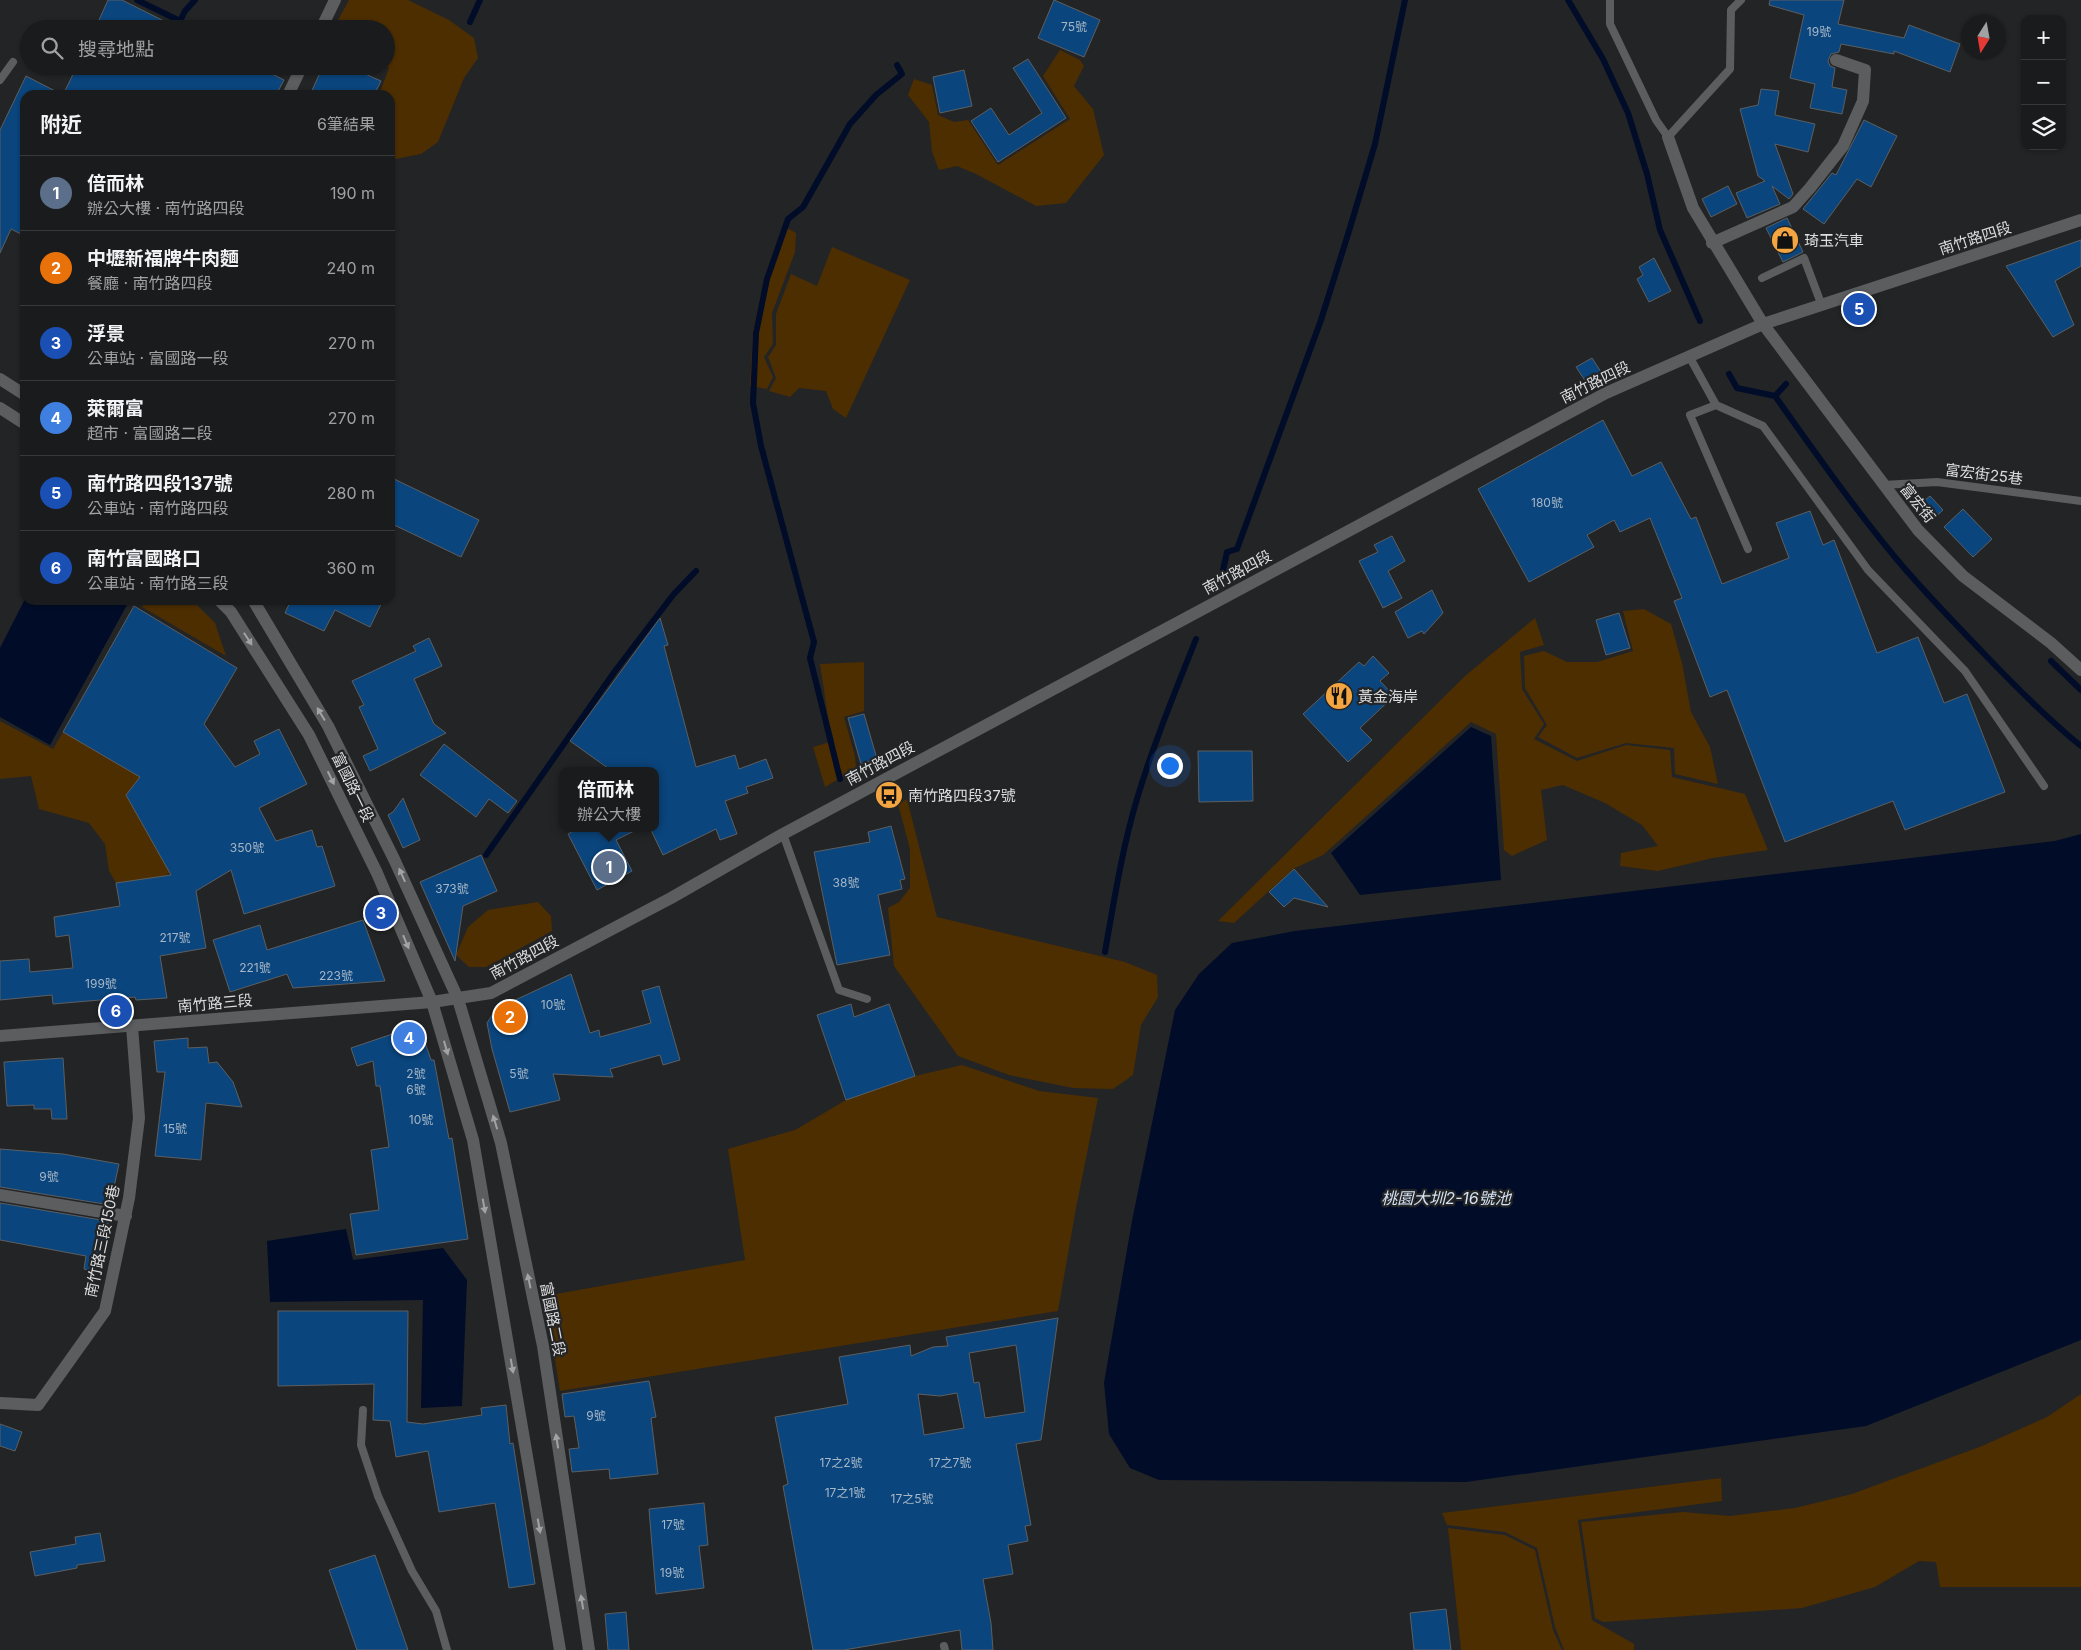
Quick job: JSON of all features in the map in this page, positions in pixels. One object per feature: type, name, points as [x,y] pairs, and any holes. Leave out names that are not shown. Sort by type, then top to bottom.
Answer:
[{"type":"street","points":[[325,20],[335,0]]},
{"type":"street","points":[[1712,243],[1793,206],[1810,188],[1843,146],[1863,101],[1865,70],[1836,60]]},
{"type":"street","points":[[290,90],[298,75]]},
{"type":"street","name":"富宏街","points":[[1668,137],[1693,208],[1712,243],[1763,324],[1883,485],[1918,530],[1963,576],[2051,643],[2081,670]]},
{"type":"street","name":"南竹路四段","points":[[432,1002],[491,993],[671,898],[783,834],[1606,392],[1763,324],[2081,220]]},
{"type":"street","points":[[0,379],[20,392]]},
{"type":"street","points":[[0,408],[20,421]]},
{"type":"street","name":"富國路一段","points":[[224,605],[231,612],[309,735],[377,873],[432,1002]]},
{"type":"street","name":"富國路一段","points":[[256,605],[328,726],[394,859],[458,999]]},
{"type":"street","name":"富國路二段","points":[[458,999],[501,1143],[541,1337],[590,1650]]},
{"type":"street","points":[[432,1002],[473,1140],[560,1650]]},
{"type":"street","name":"南竹路三段","points":[[0,1036],[432,1002]]},
{"type":"street","name":"南竹路三段150巷","points":[[0,1403],[38,1405],[105,1311],[130,1198],[139,1118],[132,1026]]},
{"type":"street","points":[[0,1195],[126,1216]]},
{"type":"lane","points":[[1610,0],[1610,24],[1656,120],[1668,137],[1730,69],[1730,10],[1741,0]]},
{"type":"lane","points":[[0,80],[13,62]]},
{"type":"lane","points":[[1762,278],[1804,258],[1822,306]]},
{"type":"lane","points":[[1689,356],[1716,405],[1763,426],[1868,570],[1964,671],[2044,786]]},
{"type":"lane","points":[[1716,405],[1690,415],[1748,549]]},
{"type":"lane","name":"富宏街25巷","points":[[1883,485],[1937,482],[2081,501]]},
{"type":"lane","points":[[783,834],[839,990],[867,999]]},
{"type":"lane","points":[[363,1410],[360,1445],[375,1488],[412,1570],[436,1611],[447,1650]]},
{"type":"shaded area","points":[[349,0],[408,0],[449,20],[474,38],[478,58],[464,78],[438,142],[421,154],[395,159],[395,90],[381,90],[386,75],[395,75],[395,20],[338,20]]},
{"type":"shaded area","points":[[1060,50],[1080,60],[1084,66],[1074,86],[1093,109],[1104,155],[1066,203],[1036,206],[957,166],[939,170],[932,152],[929,122],[908,95],[914,79],[932,85],[938,115],[954,122],[968,120],[998,165],[1070,119],[1043,76]]},
{"type":"shaded area","points":[[783,226],[796,233],[795,252],[772,313],[773,344],[764,357],[773,377],[767,389],[750,386],[753,331],[765,276]]},
{"type":"shaded area","points":[[832,247],[910,280],[846,418],[833,409],[826,391],[799,388],[790,397],[769,391],[776,378],[768,357],[776,345],[776,314],[791,274],[817,286]]},
{"type":"shaded area","points":[[143,605],[197,605],[215,623],[226,656],[142,607]]},
{"type":"shaded area","points":[[1644,609],[1671,624],[1682,663],[1691,712],[1710,747],[1718,784],[1675,774],[1674,748],[1626,743],[1577,758],[1538,737],[1547,725],[1525,688],[1524,656],[1544,651],[1567,662],[1597,662],[1633,651],[1623,611]]},
{"type":"shaded area","points":[[1535,618],[1544,645],[1520,652],[1522,689],[1544,724],[1534,739],[1577,761],[1626,745],[1670,750],[1672,777],[1745,794],[1768,850],[1713,858],[1658,871],[1620,866],[1621,853],[1658,846],[1642,825],[1605,803],[1563,785],[1541,790],[1547,840],[1512,856],[1504,850],[1496,734],[1471,722],[1323,855],[1293,869],[1234,923],[1218,921],[1465,676]]},
{"type":"shaded area","points":[[864,662],[864,711],[844,717],[855,756],[856,769],[825,787],[813,747],[834,741],[828,717],[820,664]]},
{"type":"shaded area","points":[[0,721],[53,749],[63,732],[140,777],[126,795],[170,873],[164,876],[116,883],[109,871],[105,844],[89,823],[39,809],[31,776],[0,779]]},
{"type":"shaded area","points":[[907,799],[937,917],[1125,962],[1157,975],[1158,997],[1141,1025],[1133,1075],[1113,1089],[1073,1088],[1009,1075],[958,1056],[894,966],[888,908],[899,902],[910,888],[910,849],[898,804]]},
{"type":"shaded area","points":[[538,902],[551,916],[552,931],[486,967],[469,967],[456,955],[468,927],[488,910]]},
{"type":"shaded area","points":[[962,1065],[1039,1091],[1098,1098],[1058,1311],[560,1391],[545,1296],[745,1260],[728,1149],[795,1130],[846,1100],[915,1076]]},
{"type":"shaded area","points":[[2081,1394],[2081,1587],[1940,1587],[1936,1562],[1919,1561],[1875,1587],[1802,1608],[1603,1622],[1595,1618],[1581,1522],[1683,1512],[1730,1516],[1795,1508],[1852,1494],[1982,1446],[2047,1417]]},
{"type":"shaded area","points":[[1721,1478],[1722,1501],[1578,1520],[1592,1620],[1634,1644],[1634,1650],[1564,1650],[1555,1627],[1537,1548],[1505,1532],[1447,1525],[1442,1513]]},
{"type":"shaded area","points":[[1448,1528],[1505,1535],[1535,1550],[1553,1630],[1562,1650],[1461,1650]]},
{"type":"water","points":[[22,605],[127,605],[50,745],[0,717],[0,648]]},
{"type":"water","points":[[1471,727],[1491,736],[1501,880],[1360,895],[1331,853]]},
{"type":"water","name":"桃園大圳2-16號池","points":[[2081,834],[2081,1340],[1866,1426],[1466,1482],[1159,1480],[1130,1468],[1109,1434],[1104,1383],[1132,1221],[1175,1010],[1199,974],[1232,943],[1295,931],[2055,841]]},
{"type":"water","points":[[346,1229],[353,1260],[443,1248],[467,1280],[462,1406],[421,1408],[423,1300],[270,1302],[267,1241]]},
{"type":"building","points":[[108,0],[122,0],[162,20],[99,20]]},
{"type":"building","points":[[1054,0],[1100,20],[1084,57],[1038,38]]},
{"type":"building","points":[[1770,0],[1844,0],[1838,24],[1904,38],[1909,25],[1960,44],[1950,72],[1894,51],[1894,54],[1841,44],[1839,52],[1831,54],[1828,61],[1830,66],[1835,68],[1832,87],[1847,90],[1842,114],[1810,108],[1815,84],[1790,78],[1804,15],[1769,5]]},
{"type":"building","points":[[1028,59],[1066,118],[998,162],[971,121],[991,108],[1009,135],[1042,113],[1013,68]]},
{"type":"building","points":[[964,70],[972,106],[940,113],[933,77]]},
{"type":"building","points":[[73,75],[274,75],[284,80],[279,90],[65,90]]},
{"type":"building","points":[[319,75],[367,75],[381,81],[376,90],[312,90]]},
{"type":"building","points":[[26,76],[53,90],[20,90],[20,234],[11,229],[0,253],[0,130]]},
{"type":"building","points":[[1761,89],[1779,91],[1775,115],[1815,124],[1808,152],[1775,144],[1793,194],[1789,199],[1772,186],[1780,204],[1747,218],[1736,193],[1765,181],[1758,176],[1740,109],[1758,105]]},
{"type":"building","points":[[1864,120],[1897,136],[1871,187],[1857,179],[1824,224],[1803,209],[1832,173],[1836,175]]},
{"type":"building","points":[[1728,186],[1737,204],[1711,217],[1702,199]]},
{"type":"building","name":"琦玉汽車","points":[[1787,218],[1803,252],[1783,262],[1766,228]]},
{"type":"building","points":[[2081,240],[2081,266],[2055,281],[2074,325],[2053,337],[2006,266]]},
{"type":"building","points":[[1654,258],[1671,291],[1649,302],[1637,279],[1643,275],[1639,267]]},
{"type":"building","points":[[1592,358],[1601,372],[1586,382],[1576,367]]},
{"type":"building","points":[[1603,420],[1632,476],[1661,462],[1691,519],[1696,517],[1722,584],[1789,558],[1776,523],[1810,511],[1823,545],[1834,540],[1877,653],[1918,637],[1944,703],[1967,694],[2005,792],[1905,830],[1893,801],[1785,842],[1727,690],[1710,697],[1674,601],[1682,598],[1650,518],[1620,532],[1614,520],[1587,535],[1594,547],[1529,582],[1478,489]]},
{"type":"building","points":[[395,479],[479,520],[461,557],[395,525]]},
{"type":"building","points":[[1930,496],[1943,510],[1932,520],[1918,506]]},
{"type":"building","points":[[1963,509],[1992,539],[1973,557],[1944,527]]},
{"type":"building","points":[[1392,536],[1405,561],[1388,571],[1402,598],[1383,608],[1359,561],[1378,552],[1374,545]]},
{"type":"building","points":[[1432,590],[1443,613],[1424,634],[1422,631],[1408,638],[1395,612]]},
{"type":"building","points":[[289,605],[381,605],[370,627],[335,610],[324,631],[285,613]]},
{"type":"building","points":[[134,606],[237,668],[204,724],[235,767],[260,754],[254,741],[279,729],[307,784],[259,808],[276,841],[312,830],[317,847],[322,846],[335,886],[244,914],[231,870],[196,891],[206,948],[160,956],[167,998],[136,1000],[135,997],[53,1004],[52,995],[0,1000],[0,961],[29,959],[30,972],[73,968],[69,935],[56,937],[54,917],[120,906],[116,883],[171,875],[126,795],[140,777],[63,732]]},
{"type":"building","points":[[1619,613],[1630,648],[1606,655],[1596,620]]},
{"type":"building","points":[[660,618],[668,645],[664,646],[696,767],[735,755],[739,769],[766,759],[773,778],[746,787],[748,793],[725,801],[737,834],[720,840],[716,829],[663,855],[652,832],[659,832],[659,767],[606,767],[570,741]]},
{"type":"building","points":[[429,638],[442,666],[414,679],[434,724],[446,733],[370,771],[363,756],[378,749],[359,707],[364,705],[352,681],[416,651],[413,646]]},
{"type":"building","points":[[1373,656],[1389,673],[1380,681],[1394,696],[1360,728],[1372,740],[1348,762],[1303,714],[1359,662],[1364,666]]},
{"type":"building","points":[[864,714],[877,759],[861,764],[848,718]]},
{"type":"building","points":[[444,744],[517,801],[508,813],[489,799],[476,817],[420,775]]},
{"type":"building","points":[[1198,751],[1252,751],[1253,801],[1199,802]]},
{"type":"building","points":[[403,798],[420,840],[403,848],[388,815],[393,812]]},
{"type":"building","points":[[891,826],[905,879],[900,880],[902,889],[878,895],[890,955],[837,965],[814,852],[870,842],[868,832]]},
{"type":"building","points":[[572,832],[632,832],[616,840],[632,871],[597,890],[568,834]]},
{"type":"building","points":[[481,855],[497,891],[463,906],[455,961],[420,882]]},
{"type":"building","points":[[1294,869],[1328,907],[1294,898],[1284,907],[1269,892]]},
{"type":"building","points":[[363,920],[385,981],[293,988],[287,974],[230,992],[213,940],[260,925],[267,950]]},
{"type":"building","points":[[571,974],[590,1033],[599,1030],[600,1037],[651,1023],[642,991],[659,986],[680,1060],[663,1065],[660,1055],[610,1069],[613,1077],[553,1074],[560,1100],[510,1112],[492,1049],[487,1023],[496,1009]]},
{"type":"building","points":[[851,1004],[854,1017],[889,1004],[915,1076],[846,1100],[817,1015]]},
{"type":"building","points":[[419,1025],[431,1060],[434,1060],[449,1139],[452,1138],[468,1239],[356,1255],[350,1214],[379,1210],[371,1150],[389,1147],[380,1086],[376,1086],[373,1061],[357,1066],[351,1048]]},
{"type":"building","points":[[188,1038],[188,1048],[207,1047],[209,1063],[217,1062],[233,1082],[242,1107],[206,1103],[201,1160],[155,1156],[165,1072],[157,1072],[154,1041]]},
{"type":"building","points":[[63,1058],[67,1119],[52,1119],[51,1109],[34,1109],[34,1105],[7,1106],[4,1062]]},
{"type":"building","points":[[0,1149],[63,1154],[119,1164],[110,1205],[0,1187]]},
{"type":"building","points":[[0,1203],[107,1221],[99,1272],[84,1269],[86,1256],[0,1240]]},
{"type":"building","points":[[278,1311],[408,1311],[407,1422],[423,1424],[482,1415],[481,1408],[506,1405],[510,1444],[513,1443],[535,1584],[509,1588],[495,1503],[439,1512],[428,1451],[396,1457],[390,1421],[373,1420],[374,1384],[278,1386]]},
{"type":"building","points":[[1058,1318],[1041,1440],[1016,1444],[1031,1525],[1025,1526],[1028,1541],[1008,1545],[1013,1574],[983,1579],[991,1623],[993,1650],[962,1650],[960,1630],[844,1650],[813,1650],[783,1486],[788,1484],[775,1417],[848,1404],[839,1357],[910,1345],[911,1356],[933,1347],[948,1346],[946,1337]],"holes":[[[1016,1345],[1025,1412],[985,1418],[979,1382],[974,1383],[969,1353]],[[957,1393],[964,1428],[924,1435],[918,1394],[940,1396]]]},
{"type":"building","points":[[649,1381],[656,1417],[651,1418],[658,1474],[610,1479],[609,1469],[572,1472],[569,1449],[579,1448],[574,1416],[565,1417],[562,1394]]},
{"type":"building","points":[[0,1424],[22,1432],[15,1451],[0,1446]]},
{"type":"building","points":[[704,1503],[708,1545],[699,1546],[704,1588],[656,1594],[649,1509]]},
{"type":"building","points":[[100,1533],[105,1561],[77,1565],[77,1568],[35,1576],[30,1552],[76,1544],[75,1537]]},
{"type":"building","points":[[375,1555],[408,1650],[357,1650],[329,1570]]},
{"type":"building","points":[[1446,1609],[1451,1650],[1414,1650],[1410,1613]]},
{"type":"building","points":[[626,1612],[629,1650],[608,1650],[605,1614]]},
{"type":"waterway","points":[[137,0],[178,20]]},
{"type":"waterway","points":[[180,20],[185,11],[195,0]]},
{"type":"waterway","points":[[470,22],[480,0]]},
{"type":"waterway","points":[[1223,570],[1227,552],[1237,549],[1321,320],[1375,144],[1405,0]]},
{"type":"waterway","points":[[1568,0],[1603,59],[1628,113],[1647,174],[1660,230],[1700,321]]},
{"type":"waterway","points":[[840,779],[810,658],[814,642],[761,446],[753,403],[756,333],[767,279],[788,219],[803,207],[850,124],[876,95],[902,74],[897,65]]},
{"type":"waterway","points":[[1729,374],[1737,388],[1775,396],[1854,506],[1905,569],[2014,685],[2081,746]]},
{"type":"waterway","points":[[1775,396],[1786,384]]},
{"type":"waterway","points":[[486,855],[615,671],[673,595],[696,571]]},
{"type":"waterway","points":[[1105,952],[1115,894],[1137,799],[1157,739],[1196,639]]},
{"type":"waterway","points":[[2051,661],[2081,690]]},
{"type":"place","name":"琦玉汽車","points":[[1785,240]]},
{"type":"place","name":"南竹路四段137號","points":[[1859,309]]},
{"type":"place","name":"黃金海岸","points":[[1339,696]]},
{"type":"place","name":"南竹路四段37號","points":[[889,795]]},
{"type":"place","name":"倍而林","points":[[609,867]]},
{"type":"place","name":"浮景","points":[[381,913]]},
{"type":"place","name":"南竹富國路口","points":[[116,1011]]},
{"type":"place","name":"中壢新福牌牛肉麵","points":[[510,1017]]},
{"type":"place","name":"萊爾富","points":[[409,1038]]}]
